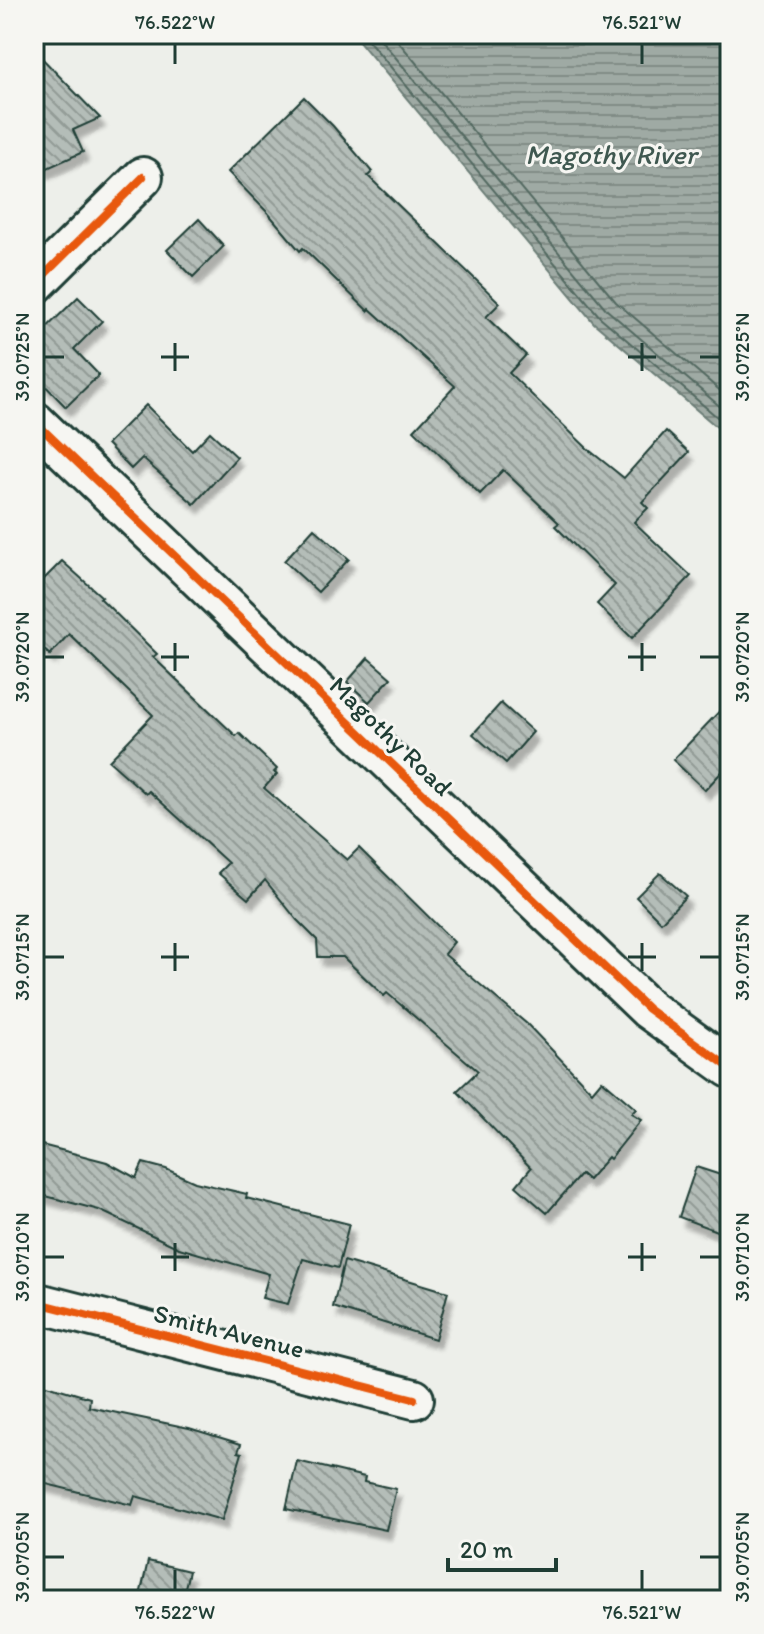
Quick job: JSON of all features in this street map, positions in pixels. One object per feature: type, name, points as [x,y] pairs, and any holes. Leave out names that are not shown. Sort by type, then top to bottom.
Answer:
[{"type":"street","points":[[34,285],[143,177]]},
{"type":"street","name":"Magothy Road","points":[[34,421],[648,1009],[730,1068]]},
{"type":"street","name":"Smith Avenue","points":[[34,1302],[414,1399]]},
{"type":"water","name":"Magothy River","points":[[353,34],[730,34],[730,438],[594,323]]},
{"type":"building","points":[[34,50],[100,118],[73,130],[83,152],[43,170],[34,152]]},
{"type":"building","points":[[304,97],[372,172],[368,176],[500,303],[486,317],[526,355],[509,373],[589,450],[624,478],[666,431],[689,452],[642,502],[648,508],[634,522],[691,576],[632,638],[597,604],[615,585],[555,526],[559,523],[503,470],[480,494],[414,430],[455,386],[370,309],[368,311],[303,248],[300,251],[228,172]]},
{"type":"building","points":[[199,219],[224,246],[193,277],[167,250]]},
{"type":"building","points":[[78,297],[102,321],[74,349],[99,375],[66,407],[34,374],[34,340]]},
{"type":"building","points":[[146,405],[192,451],[210,432],[237,457],[194,504],[142,458],[131,469],[107,444]]},
{"type":"building","points":[[314,528],[349,559],[318,592],[284,561]]},
{"type":"building","points":[[62,561],[157,654],[153,657],[236,736],[239,733],[277,769],[274,772],[277,774],[264,788],[347,860],[359,848],[454,942],[444,954],[527,1024],[592,1092],[602,1080],[636,1109],[631,1114],[641,1120],[610,1159],[608,1157],[588,1180],[581,1174],[547,1213],[516,1186],[531,1168],[457,1091],[478,1071],[387,993],[384,996],[343,957],[318,957],[317,940],[265,880],[248,899],[218,873],[228,863],[149,791],[146,794],[109,761],[153,715],[69,634],[50,655],[34,641],[34,589]]},
{"type":"building","points":[[368,658],[391,678],[369,702],[347,682]]},
{"type":"building","points":[[730,700],[730,763],[705,790],[673,760]]},
{"type":"building","points":[[501,703],[533,732],[506,763],[473,734]]},
{"type":"building","points":[[660,873],[686,896],[661,922],[636,897]]},
{"type":"building","points":[[34,1143],[107,1162],[136,1178],[143,1163],[195,1182],[247,1194],[246,1198],[349,1224],[338,1268],[303,1259],[288,1304],[262,1298],[269,1274],[179,1248],[99,1210],[34,1193]]},
{"type":"building","points":[[696,1167],[730,1178],[730,1236],[679,1217]]},
{"type":"building","points":[[344,1261],[448,1292],[435,1339],[333,1307]]},
{"type":"building","points":[[34,1381],[90,1398],[89,1407],[189,1428],[241,1444],[238,1452],[242,1453],[222,1520],[135,1496],[132,1505],[34,1481]]},
{"type":"building","points":[[297,1461],[365,1477],[364,1482],[396,1489],[386,1530],[286,1509]]},
{"type":"building","points":[[148,1561],[189,1571],[182,1600],[139,1600]]},
{"type":"cycle path","points":[[34,285],[143,177]]},
{"type":"cycle path","points":[[34,421],[648,1009],[730,1068]]},
{"type":"cycle path","points":[[34,1302],[414,1399]]}]
